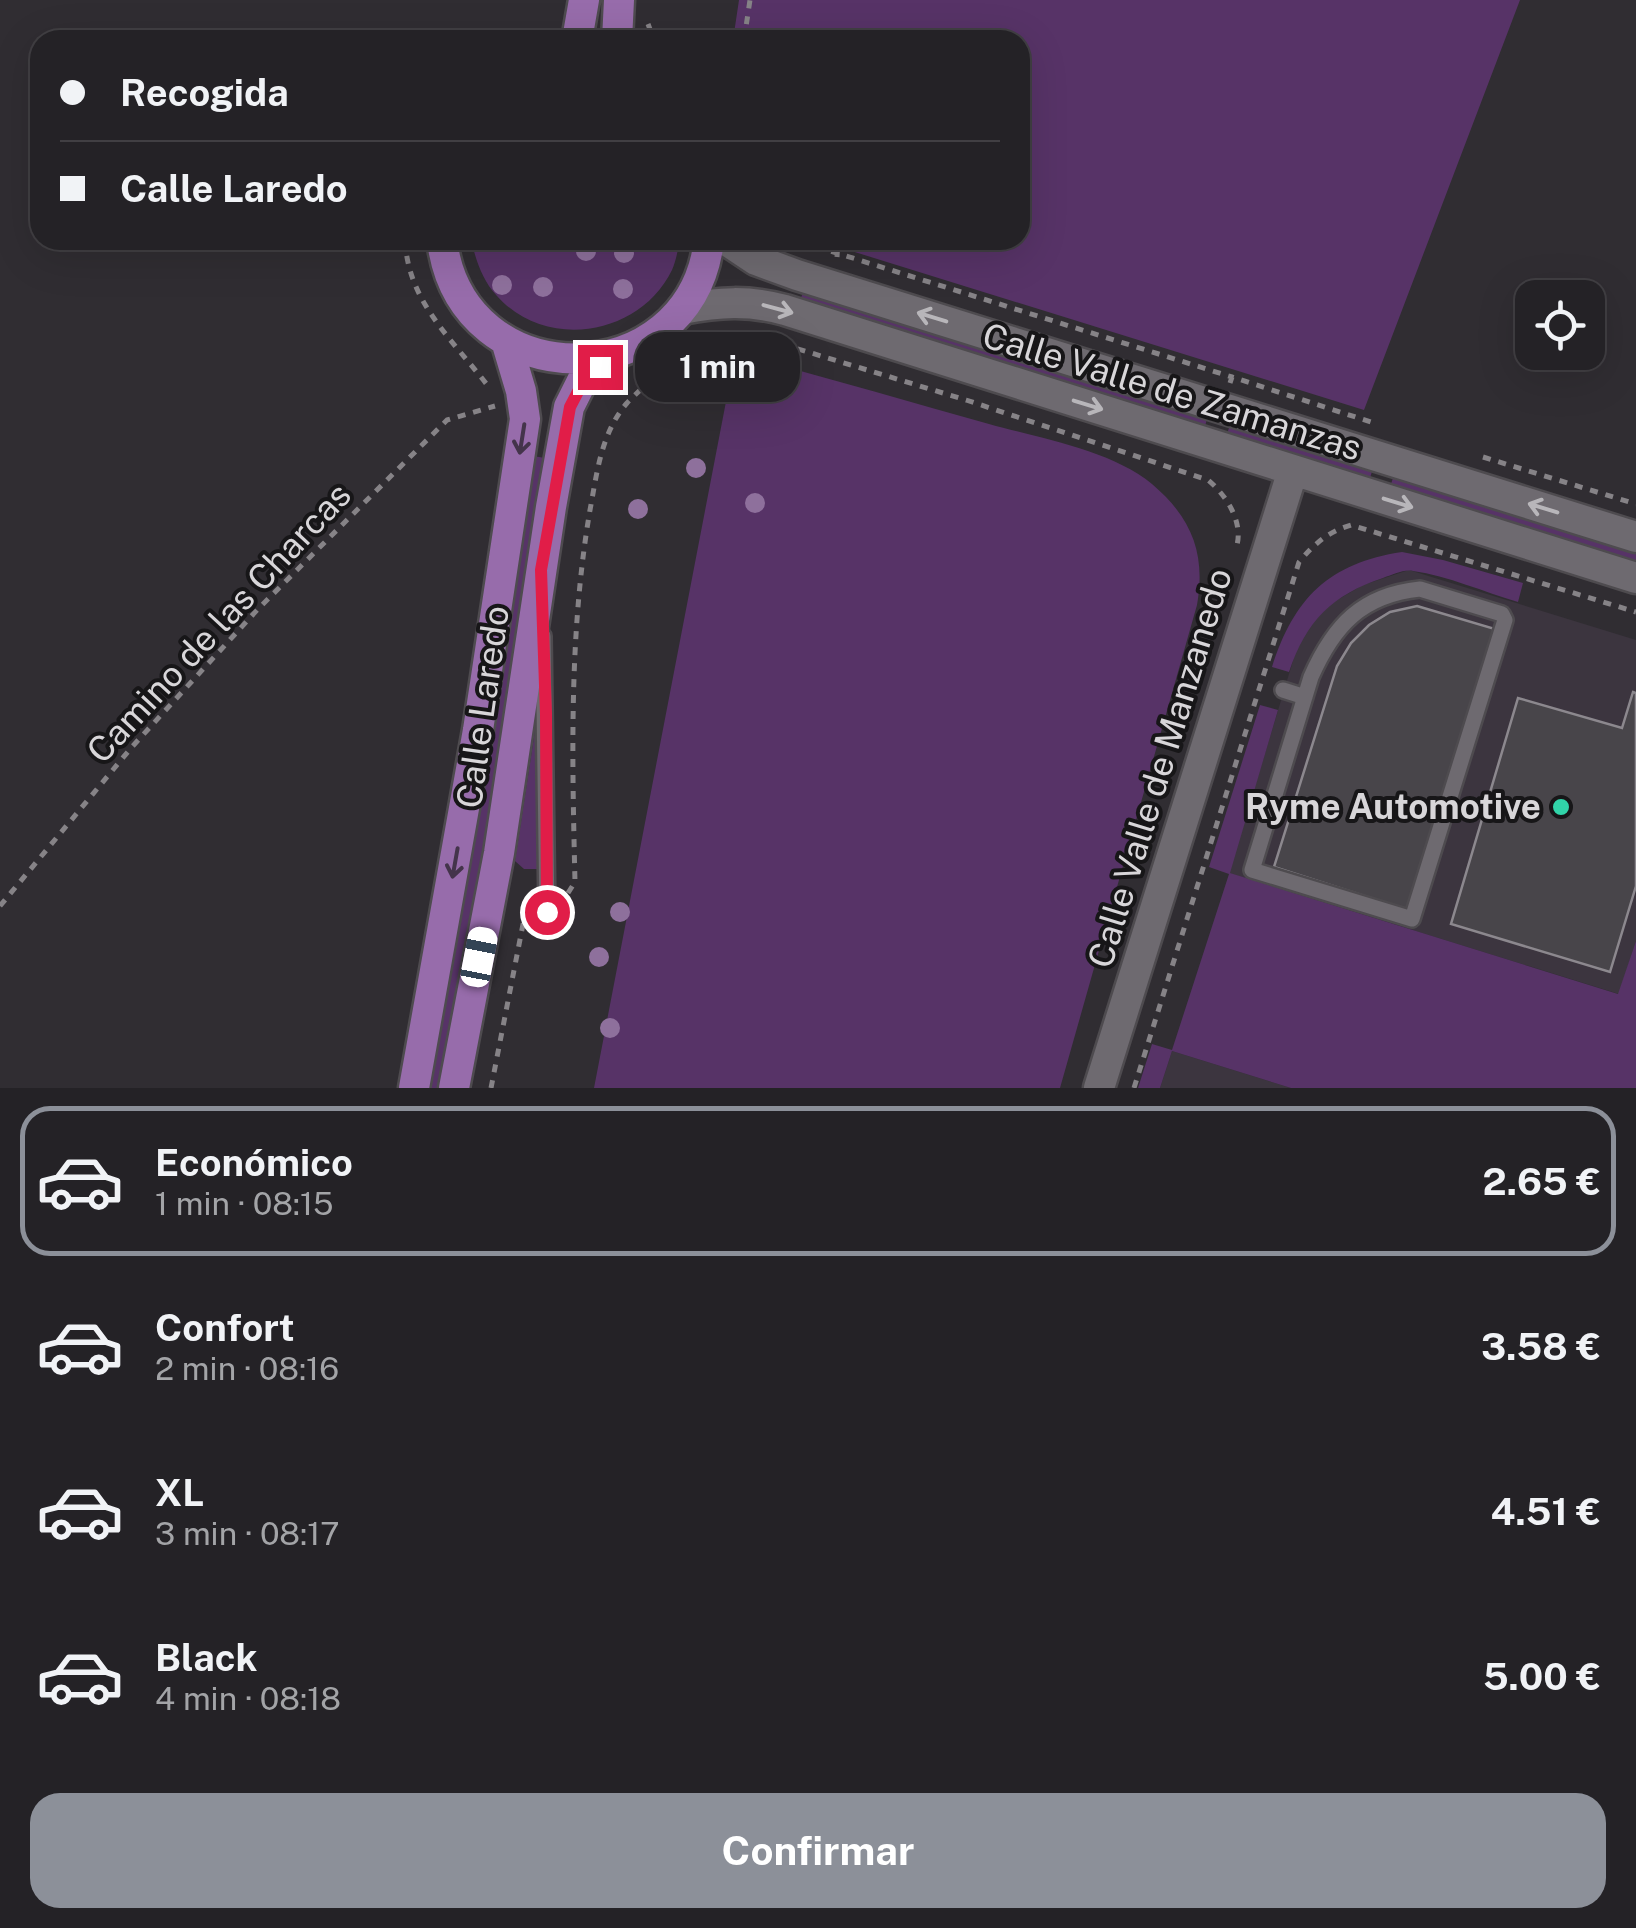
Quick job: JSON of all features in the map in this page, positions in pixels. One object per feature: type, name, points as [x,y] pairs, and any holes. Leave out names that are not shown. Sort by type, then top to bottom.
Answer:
[{"type":"main road","points":[[579,30],[584,0]]},
{"type":"main road","points":[[618,30],[619,0]]},
{"type":"main road","points":[[443,250],[458,294],[481,322],[507,344],[544,357],[580,361],[616,355],[652,337],[682,310],[698,284],[706,250]]},
{"type":"main road","name":"Calle Laredo","points":[[414,1088],[478,730],[525,419],[507,344]]},
{"type":"main road","name":"Calle Laredo","points":[[454,1088],[499,852],[570,407],[584,380],[616,355]]},
{"type":"street","name":"Calle Valle de Zamanzas","points":[[741,250],[756,260],[798,275],[1636,537]]},
{"type":"street","name":"Calle Valle de Zamanzas","points":[[682,310],[718,302],[776,308],[1636,578]]},
{"type":"street","name":"Calle Valle de Manzanedo","points":[[1099,1088],[1293,470]]},
{"type":"lane","points":[[541,570],[548,905]]},
{"type":"lane","points":[[1420,589],[1502,614],[1504,620],[1412,918],[1252,870],[1305,697],[1322,653],[1342,624],[1368,603],[1394,592],[1420,589]]},
{"type":"lane","points":[[1284,690],[1305,697]]},
{"type":"path","points":[[746,30],[750,0]]},
{"type":"path","name":"Camino de las Charcas","points":[[0,906],[131,748],[246,623],[447,420],[498,405],[491,390],[441,332],[417,294],[406,250]]},
{"type":"path","points":[[826,250],[1232,377]]},
{"type":"path","points":[[684,343],[710,332],[758,330],[775,342],[1208,480],[1238,523],[1240,534],[1233,561]]},
{"type":"path","points":[[491,1088],[526,901],[548,905],[571,891],[574,882],[575,622],[583,552],[605,442],[626,405],[685,356],[712,340],[754,337],[758,330]]},
{"type":"path","points":[[651,368],[668,355]]},
{"type":"shaded area","points":[[739,0],[1520,0],[1364,410],[848,250],[1030,250],[1030,30],[734,30]]},
{"type":"shaded area","points":[[474,250],[678,250],[672,270],[638,310],[591,328],[565,329],[517,313],[492,290]]},
{"type":"shaded area","points":[[803,292],[1207,418],[1205,427],[800,301]]},
{"type":"shaded area","points":[[747,356],[1052,440],[1116,462],[1166,497],[1193,538],[1199,569],[1197,605],[1060,1088],[594,1088],[734,360]]},
{"type":"shaded area","points":[[1230,425],[1373,468],[1370,478],[1227,434]]},
{"type":"shaded area","points":[[533,456],[545,458],[493,796],[440,1088],[428,1088],[489,754]]},
{"type":"shaded area","points":[[1394,475],[1636,551],[1636,561],[1391,484]]},
{"type":"shaded area","points":[[1402,552],[1523,583],[1518,602],[1439,577],[1402,572],[1365,585],[1335,602],[1313,624],[1289,672],[1272,667],[1291,621],[1318,588],[1354,565]]},
{"type":"shaded area","points":[[1409,570],[1636,640],[1636,941],[1619,994],[1229,873],[1298,644],[1332,603],[1363,585]]},
{"type":"shaded area","points":[[1260,705],[1278,710],[1230,873],[1618,994],[1636,941],[1636,1088],[1291,1088],[1172,1051],[1160,1088],[1138,1088],[1152,1044],[1172,1050],[1229,874],[1209,867]]},
{"type":"shaded area","points":[[538,711],[537,869],[524,869],[515,861]]},
{"type":"shaded area","points":[[1172,1051],[1291,1088],[1160,1088]]},
{"type":"building","points":[[1417,606],[1495,629],[1408,910],[1274,867],[1337,666],[1351,643],[1369,625],[1390,612]]},
{"type":"building","name":"Ryme Automotive","points":[[1633,692],[1636,886],[1610,972],[1451,924],[1518,698],[1622,728]]},
{"type":"place","name":"Ryme Automotive","points":[[1561,807]]},
{"type":"route","points":[[547,912],[541,570],[570,407],[584,380],[600,367]]}]
